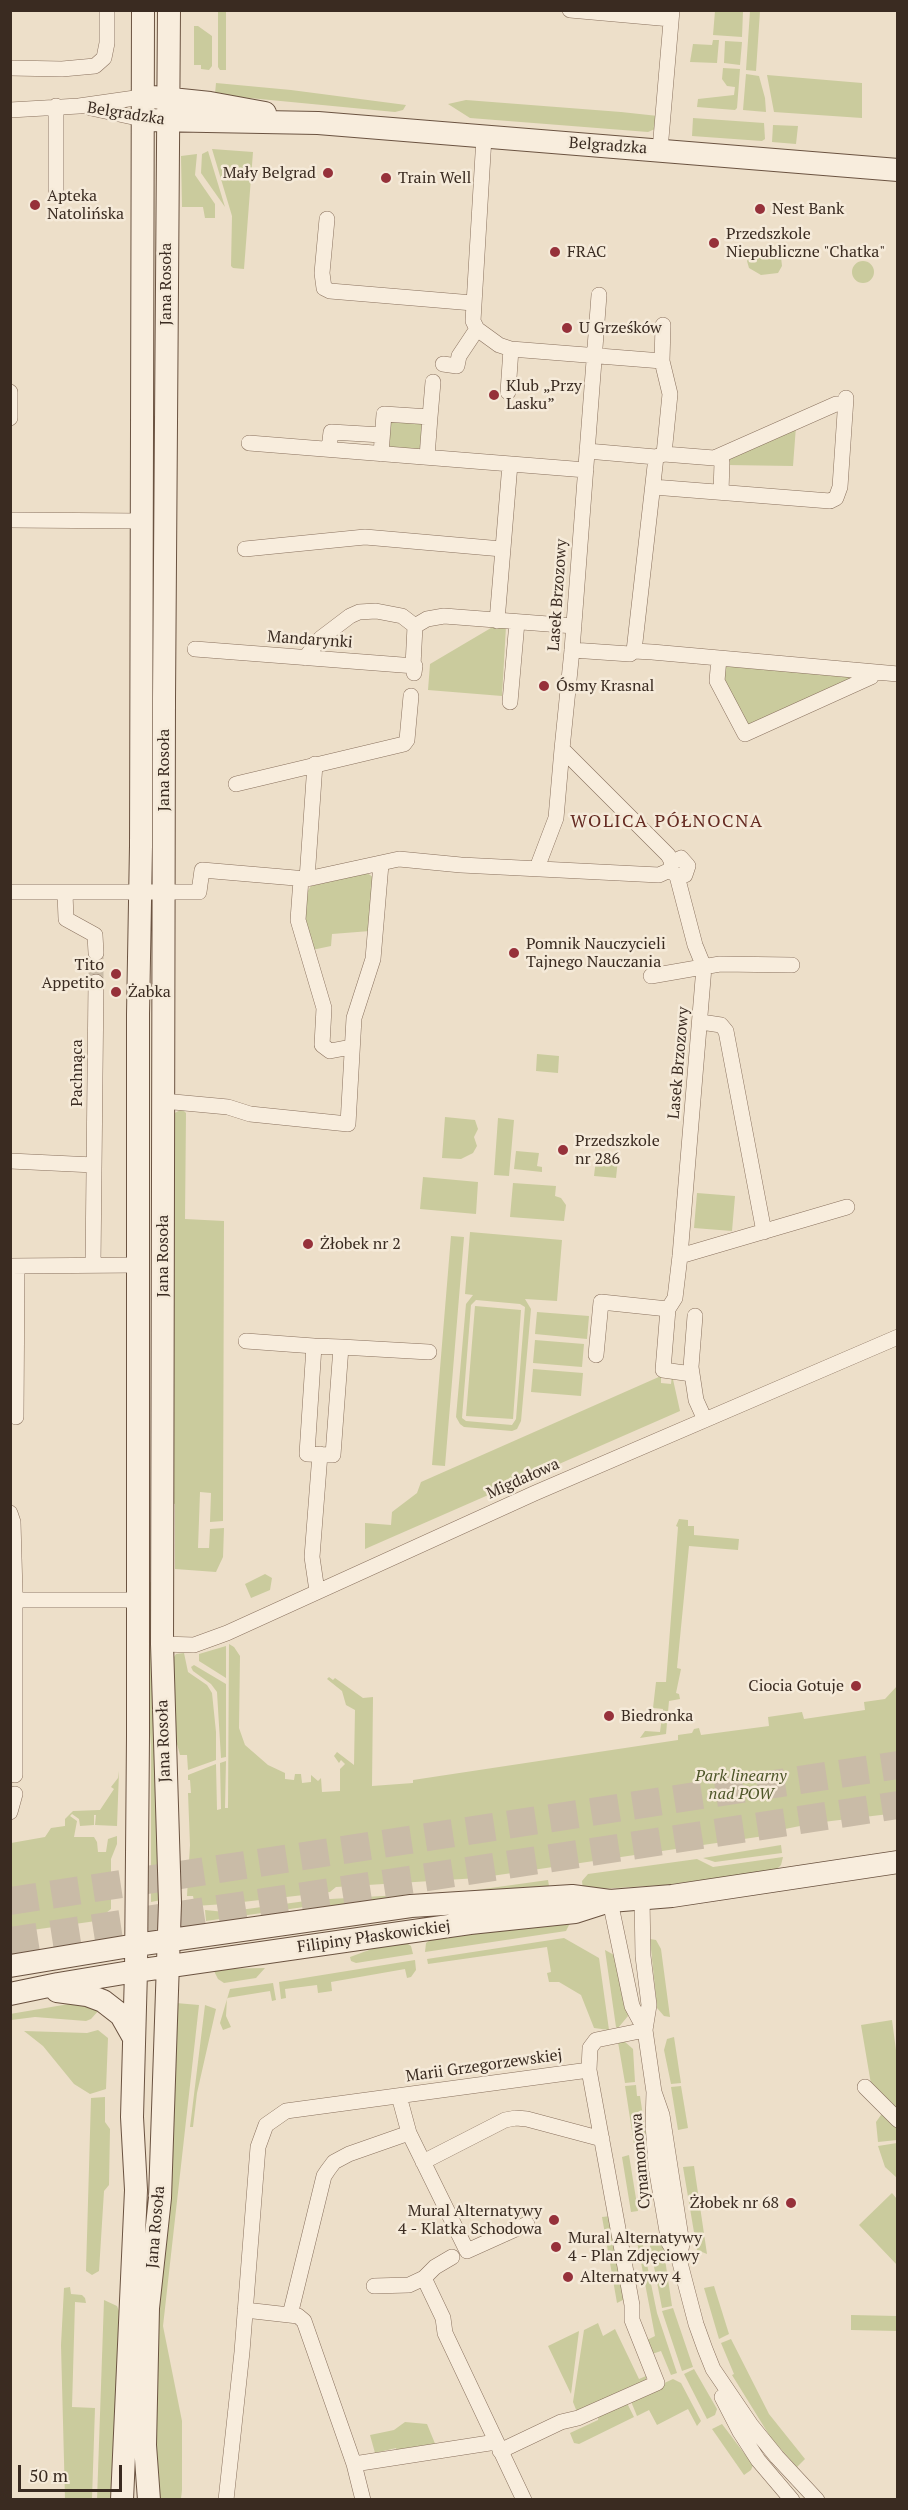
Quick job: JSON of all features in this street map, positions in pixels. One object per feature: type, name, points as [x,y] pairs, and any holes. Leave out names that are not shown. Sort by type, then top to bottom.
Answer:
[{"type":"street","points":[[10,68],[62,69],[95,66],[104,58],[107,43],[107,10]]},
{"type":"street","name":"Jana Rosoła","points":[[122,2499],[136,2190],[132,2117],[136,1971],[143,10]]},
{"type":"street","name":"Jana Rosoła","points":[[149,2499],[145,2445],[148,2308],[160,2198],[169,1967],[162,1644],[168,10]]},
{"type":"street","points":[[570,10],[672,15],[660,150]]},
{"type":"street","name":"Belgradzka","points":[[10,110],[56,106],[142,108],[167,98],[210,103],[318,123]]},
{"type":"street","points":[[56,106],[56,190]]},
{"type":"street","name":"Belgradzka","points":[[79,106],[142,108],[167,121],[318,123],[897,170]]},
{"type":"street","points":[[484,137],[472,321],[477,328],[499,345],[511,349],[662,361]]},
{"type":"street","points":[[327,219],[322,273],[324,288],[330,291],[473,303]]},
{"type":"street","name":"Lasek Brzozowy","points":[[599,295],[574,626],[562,749],[681,868],[695,945],[704,967],[680,1256],[675,1298],[668,1309],[663,1370],[692,1374]]},
{"type":"street","points":[[634,651],[653,487],[670,394],[662,361],[663,325]]},
{"type":"street","points":[[443,364],[457,366],[459,356],[477,328]]},
{"type":"street","points":[[508,392],[511,349]]},
{"type":"street","points":[[427,457],[433,382]]},
{"type":"street","points":[[10,392],[10,418]]},
{"type":"street","points":[[587,451],[714,458],[845,401],[840,487],[836,498],[830,501],[653,487]]},
{"type":"street","points":[[381,454],[384,414],[430,417]]},
{"type":"street","points":[[329,449],[331,432],[382,435]]},
{"type":"street","points":[[249,443],[586,470]]},
{"type":"street","points":[[718,457],[722,462],[720,492]]},
{"type":"street","points":[[497,621],[510,464]]},
{"type":"street","points":[[10,520],[140,521]]},
{"type":"street","points":[[245,549],[365,537],[502,549]]},
{"type":"street","points":[[305,658],[328,633],[359,612],[386,612],[402,616],[415,626],[436,616],[574,626]]},
{"type":"street","points":[[510,702],[517,622]]},
{"type":"street","name":"Mandarynki","points":[[195,649],[413,669],[415,626]]},
{"type":"street","points":[[572,650],[630,654],[634,651],[897,674]]},
{"type":"street","points":[[719,658],[717,681],[742,736],[871,677],[872,672]]},
{"type":"street","points":[[236,784],[404,744],[407,740],[411,696]]},
{"type":"street","points":[[537,868],[556,818],[562,749]]},
{"type":"street","points":[[315,764],[298,920],[324,1008],[321,1046],[330,1051],[351,1047]]},
{"type":"street","points":[[10,892],[198,892],[202,870],[304,879],[399,859],[466,865],[659,875],[681,868]]},
{"type":"street","points":[[163,1101],[228,1107],[250,1114],[348,1124],[354,1018],[373,959],[381,864]]},
{"type":"street","points":[[65,893],[66,919],[95,935],[96,953]]},
{"type":"street","points":[[651,976],[676,970],[736,963],[792,965]]},
{"type":"street","name":"Pachnąca","points":[[93,1265],[96,982]]},
{"type":"street","points":[[701,1022],[721,1025],[726,1031],[764,1232]]},
{"type":"street","points":[[10,1161],[94,1165]]},
{"type":"street","points":[[680,1256],[847,1207]]},
{"type":"street","points":[[16,1417],[14,1266],[138,1265]]},
{"type":"street","points":[[596,1355],[601,1302],[668,1309]]},
{"type":"street","points":[[694,1316],[692,1374],[696,1400],[705,1420]]},
{"type":"street","name":"Migdałowa","points":[[162,1644],[186,1646],[205,1642],[535,1493],[897,1336]]},
{"type":"street","points":[[246,1341],[429,1352]]},
{"type":"street","points":[[314,1346],[307,1454],[333,1455],[341,1347]]},
{"type":"street","points":[[317,1591],[312,1557],[320,1454]]},
{"type":"street","points":[[10,1513],[14,1522],[15,1775]]},
{"type":"street","points":[[15,1600],[137,1600]]},
{"type":"street","points":[[10,1812],[15,1794]]},
{"type":"street","name":"Filipiny Płaskowickiej","points":[[10,1994],[136,1971],[470,1923],[575,1912],[610,1901],[672,1896],[897,1862]]},
{"type":"street","name":"Filipiny Płaskowickiej","points":[[10,1966],[169,1940],[426,1905],[572,1896],[610,1901]]},
{"type":"street","name":"Cynamonowa","points":[[642,1898],[643,1956],[649,2005],[645,2030],[654,2092],[662,2115],[682,2244],[679,2259],[696,2324],[713,2369],[751,2425],[816,2499]]},
{"type":"street","name":"Cynamonowa","points":[[610,1901],[632,2006],[645,2030]]},
{"type":"street","points":[[34,1989],[99,1998],[121,2015],[134,2038]]},
{"type":"street","points":[[354,2464],[498,2446],[561,2422],[578,2418],[657,2383],[632,2320],[632,2305],[589,2070],[590,2048],[596,2040],[645,2030]]},
{"type":"street","name":"Marii Grzegorzewskiej","points":[[460,2254],[409,2133],[399,2096],[589,2070]]},
{"type":"street","points":[[865,2087],[897,2120]]},
{"type":"street","points":[[226,2499],[245,2310],[258,2147],[266,2125],[286,2111],[399,2096]]},
{"type":"street","points":[[423,2162],[505,2120],[516,2118],[602,2139]]},
{"type":"street","points":[[290,2315],[324,2176],[334,2162],[349,2154],[409,2133]]},
{"type":"street","points":[[374,2286],[409,2285],[424,2278],[435,2267],[460,2254],[527,2224]]},
{"type":"street","points":[[424,2278],[443,2318],[445,2333],[524,2499]]},
{"type":"street","points":[[245,2310],[298,2316],[304,2321],[354,2464],[363,2499]]},
{"type":"street","name":"Cynamonowa","points":[[713,2369],[714,2379],[740,2432],[764,2468],[792,2499]]},
{"type":"green space","points":[[218,11],[226,11],[226,70],[220,70],[218,67]]},
{"type":"green space","points":[[715,11],[743,11],[742,37],[713,35]]},
{"type":"green space","points":[[750,11],[760,11],[756,71],[746,70]]},
{"type":"green space","points":[[194,26],[198,26],[212,36],[212,66],[209,70],[201,69],[201,65],[194,65]]},
{"type":"green space","points":[[713,40],[719,40],[717,63],[690,62],[693,44],[712,45]]},
{"type":"green space","points":[[725,41],[742,42],[740,65],[724,63]]},
{"type":"green space","points":[[723,68],[740,69],[737,108],[735,110],[697,107],[698,99],[734,95],[735,87],[727,86],[722,79]]},
{"type":"green space","points":[[746,74],[759,76],[766,112],[743,110]]},
{"type":"green space","points":[[767,75],[862,83],[862,118],[774,112]]},
{"type":"green space","points":[[216,83],[406,105],[403,110],[395,112],[239,97],[215,94]]},
{"type":"green space","points":[[466,100],[658,116],[655,129],[648,132],[470,118],[448,104]]},
{"type":"green space","points":[[693,118],[764,123],[765,139],[762,141],[692,136]]},
{"type":"green space","points":[[773,125],[798,126],[796,144],[772,142]]},
{"type":"green space","points":[[212,149],[253,152],[244,269],[231,266],[232,216]]},
{"type":"green space","points":[[208,151],[225,207],[201,173],[202,154]]},
{"type":"green space","points":[[197,154],[195,175],[215,204],[215,218],[205,218],[203,207],[182,207],[181,156]]},
{"type":"green space","points":[[764,250],[781,257],[782,266],[778,273],[761,275],[749,268],[747,261],[750,255]]},
{"type":"green space","points":[[859,261],[867,261],[874,268],[874,276],[867,283],[859,283],[852,276],[852,268]]},
{"type":"green space","points":[[390,422],[420,422],[424,426],[423,443],[417,451],[388,448]]},
{"type":"green space","points":[[796,426],[793,466],[727,465],[730,459]]},
{"type":"green space","points":[[496,625],[506,626],[502,696],[428,690],[430,664]]},
{"type":"green space","points":[[723,665],[867,675],[751,726],[744,724],[735,712],[721,670]]},
{"type":"green space","points":[[367,873],[373,877],[370,931],[332,934],[331,946],[312,950],[302,916],[306,894],[311,886]]},
{"type":"green space","points":[[537,1054],[559,1056],[558,1073],[536,1071]]},
{"type":"green space","points":[[182,1109],[186,1113],[185,1219],[224,1221],[223,1521],[210,1522],[211,1493],[200,1492],[198,1548],[209,1548],[210,1529],[224,1528],[223,1557],[216,1572],[175,1569],[175,1504],[171,1503],[173,1114]]},
{"type":"green space","points":[[445,1117],[475,1120],[478,1129],[474,1137],[477,1146],[473,1153],[461,1159],[442,1158]]},
{"type":"green space","points":[[498,1118],[514,1120],[509,1176],[494,1175]]},
{"type":"green space","points":[[516,1151],[539,1153],[537,1166],[542,1167],[542,1172],[514,1169]]},
{"type":"green space","points":[[596,1159],[618,1159],[616,1178],[594,1176]]},
{"type":"green space","points":[[423,1177],[478,1182],[476,1214],[420,1209]]},
{"type":"green space","points":[[513,1183],[556,1186],[555,1196],[561,1198],[566,1205],[564,1221],[510,1217]]},
{"type":"green space","points":[[697,1193],[735,1196],[732,1231],[694,1228]]},
{"type":"green space","points":[[470,1232],[562,1240],[557,1301],[525,1299],[531,1309],[521,1421],[517,1429],[512,1431],[464,1427],[456,1417],[466,1304],[473,1295],[465,1294]],"holes":[[[476,1300],[520,1304],[525,1307],[516,1419],[512,1425],[466,1421],[462,1418],[471,1305]]]},
{"type":"green space","points":[[451,1236],[464,1237],[445,1466],[432,1465]]},
{"type":"green space","points":[[475,1306],[521,1310],[513,1419],[466,1416]]},
{"type":"green space","points":[[537,1312],[589,1316],[587,1339],[535,1334]]},
{"type":"green space","points":[[535,1340],[584,1344],[582,1367],[533,1363]]},
{"type":"green space","points":[[533,1369],[583,1373],[581,1396],[531,1392]]},
{"type":"green space","points":[[672,1375],[680,1411],[365,1549],[365,1523],[391,1525],[392,1512],[417,1493],[421,1482],[661,1376],[661,1383],[671,1384]]},
{"type":"green space","points":[[679,1519],[688,1520],[688,1526],[694,1526],[694,1535],[739,1539],[738,1550],[689,1546],[677,1668],[681,1669],[676,1693],[679,1694],[680,1699],[669,1701],[666,1734],[640,1738],[645,1731],[660,1732],[663,1709],[653,1708],[656,1682],[666,1682],[678,1527],[676,1526]]},
{"type":"green space","points":[[265,1574],[272,1578],[270,1590],[251,1598],[245,1584]]},
{"type":"green space","points":[[146,1582],[154,1582],[161,1900],[151,1902],[151,1745],[146,1683]]},
{"type":"green space","name":"Park linearny nad POW","points":[[229,1644],[240,1656],[239,1728],[245,1745],[268,1765],[285,1773],[285,1779],[294,1780],[295,1774],[301,1774],[302,1783],[311,1782],[311,1775],[318,1781],[321,1778],[322,1792],[340,1791],[340,1769],[345,1764],[341,1760],[339,1763],[334,1756],[337,1752],[354,1765],[355,1710],[346,1705],[342,1691],[327,1679],[329,1677],[333,1680],[335,1678],[363,1698],[373,1697],[372,1786],[413,1783],[413,1780],[678,1740],[678,1735],[692,1733],[694,1729],[699,1728],[701,1735],[769,1726],[768,1717],[802,1712],[804,1719],[865,1710],[864,1702],[885,1699],[897,1686],[897,1813],[815,1823],[775,1831],[771,1835],[478,1878],[336,1887],[330,1892],[195,1906],[193,1896],[187,1896],[190,1845],[188,1793],[191,1793],[188,1775],[216,1764],[217,1810],[221,1809],[220,1763],[226,1761],[225,1808],[228,1808]]},
{"type":"green space","points":[[226,1646],[226,1678],[199,1661],[199,1654]]},
{"type":"green space","points":[[184,1653],[188,1672],[207,1685],[212,1693],[216,1732],[216,1760],[188,1770],[187,1755],[180,1755],[174,1733],[172,1660],[176,1654]]},
{"type":"green space","points":[[194,1665],[226,1684],[226,1757],[221,1758],[217,1692],[211,1684],[193,1671],[191,1667]]},
{"type":"green space","points":[[119,1771],[117,1826],[95,1825],[96,1815],[94,1815],[94,1825],[80,1826],[79,1819],[72,1814],[70,1816],[77,1821],[74,1837],[94,1837],[98,1852],[106,1852],[108,1839],[117,1836],[117,1844],[111,1859],[111,1909],[96,1921],[11,1933],[11,1843],[45,1837],[51,1828],[65,1826],[65,1819],[73,1811],[100,1810],[114,1789],[111,1787],[118,1778]]},
{"type":"green space","points":[[781,1845],[782,1853],[715,1862],[703,1858]]},
{"type":"green space","points":[[783,1857],[781,1865],[776,1870],[665,1885],[583,1890],[582,1881],[588,1874],[697,1859],[713,1867]]},
{"type":"green space","points":[[548,1880],[549,1886],[361,1905],[311,1906],[206,1921],[205,1910],[225,1912],[313,1900],[469,1891]]},
{"type":"green space","points":[[570,1923],[566,1931],[425,1952],[426,1943],[433,1938]]},
{"type":"green space","points":[[564,1938],[599,1958],[609,2030],[594,2028],[581,1995],[559,1982],[549,1982],[547,1973],[551,1972],[547,1947],[428,1964],[427,1959]]},
{"type":"green space","points":[[650,1939],[656,1940],[661,1949],[670,2017],[664,2016],[657,2008]]},
{"type":"green space","points":[[405,1942],[411,1946],[413,1954],[356,1963],[351,1961],[350,1957],[380,1946]]},
{"type":"green space","points":[[605,1950],[616,1956],[628,2016],[618,2028],[616,2027]]},
{"type":"green space","points":[[415,1960],[416,1970],[411,1977],[407,1978],[405,1969],[331,1982],[332,1991],[318,1993],[317,1985],[285,1989],[286,1998],[281,1999],[279,1982]]},
{"type":"green space","points":[[265,1968],[256,1978],[224,1983],[218,1979],[213,1969]]},
{"type":"green space","points":[[273,1983],[276,2000],[272,2001],[270,1991],[227,1998],[230,1989]]},
{"type":"green space","points":[[227,1999],[226,2016],[231,2027],[223,2030],[220,2023]]},
{"type":"green space","points":[[75,2003],[99,2010],[86,2021],[35,2017],[11,2020],[10,2014]]},
{"type":"green space","points":[[176,2003],[199,2005],[163,2326],[182,2421],[182,2490],[181,2499],[157,2500],[154,2386]]},
{"type":"green space","points":[[205,2005],[216,2009],[197,2093],[193,2127],[190,2127]]},
{"type":"green space","points":[[892,2020],[897,2058],[897,2114],[871,2084],[861,2025]]},
{"type":"green space","points":[[98,2030],[108,2038],[106,2089],[90,2094],[74,2084],[43,2046],[24,2031],[87,2033]]},
{"type":"green space","points":[[674,2037],[681,2083],[671,2084],[664,2050],[667,2039]]},
{"type":"green space","points":[[624,2041],[633,2049],[635,2082],[625,2083],[618,2042]]},
{"type":"green space","points":[[636,2085],[637,2096],[640,2096],[650,2163],[642,2165],[642,2169],[638,2170],[625,2086]]},
{"type":"green space","points":[[681,2086],[688,2128],[678,2130],[671,2087]]},
{"type":"green space","points":[[105,2097],[105,2122],[110,2129],[109,2185],[104,2191],[99,2271],[92,2275],[86,2271],[91,2098]]},
{"type":"green space","points":[[886,2112],[897,2124],[897,2140],[878,2142],[876,2122]]},
{"type":"green space","points":[[898,2143],[897,2178],[885,2167],[878,2146]]},
{"type":"green space","points":[[629,2155],[638,2211],[631,2212],[622,2157]]},
{"type":"green space","points":[[694,2166],[707,2254],[697,2250],[683,2167]]},
{"type":"green space","points":[[892,2193],[897,2199],[897,2265],[859,2225]]},
{"type":"green space","points":[[611,2216],[625,2299],[617,2303],[602,2217]]},
{"type":"green space","points":[[641,2235],[657,2313],[677,2373],[671,2375],[661,2351],[652,2354],[647,2340],[655,2336],[636,2236]]},
{"type":"green space","points":[[662,2239],[672,2306],[662,2308],[649,2241]]},
{"type":"green space","points":[[714,2286],[729,2334],[719,2339],[704,2288]]},
{"type":"green space","points":[[70,2287],[71,2294],[82,2295],[86,2303],[75,2302],[72,2407],[95,2408],[92,2499],[65,2499],[61,2345],[64,2288]]},
{"type":"green space","points":[[104,2300],[117,2306],[119,2311],[111,2499],[97,2500]]},
{"type":"green space","points":[[673,2308],[693,2367],[682,2371],[662,2311]]},
{"type":"green space","points":[[851,2315],[897,2316],[897,2331],[851,2330]]},
{"type":"green space","points":[[598,2323],[603,2336],[615,2329],[639,2379],[646,2376],[646,2384],[577,2412],[573,2402],[584,2330]]},
{"type":"green space","points":[[579,2331],[571,2394],[548,2346]]},
{"type":"green space","points":[[731,2339],[769,2414],[805,2459],[797,2467],[771,2438],[732,2375],[734,2374],[721,2343]]},
{"type":"green space","points":[[694,2369],[717,2409],[715,2415],[707,2419],[684,2374]]},
{"type":"green space","points":[[673,2379],[681,2383],[701,2421],[697,2426],[688,2409],[657,2425],[649,2410],[637,2416],[630,2399]]},
{"type":"green space","points":[[627,2403],[634,2417],[579,2444],[574,2443],[570,2433],[598,2420],[599,2413]]},
{"type":"green space","points":[[405,2422],[427,2424],[436,2446],[397,2452],[396,2448],[375,2453],[370,2435],[394,2430]]},
{"type":"green space","points":[[722,2424],[753,2465],[751,2470],[744,2475],[712,2429]]},
{"type":"tunnel","points":[[96,953],[96,982]]},
{"type":"tunnel","points":[[10,1901],[898,1765]]},
{"type":"tunnel","points":[[10,1941],[898,1805]]},
{"type":"place","name":"Mały Belgrad","points":[[328,173]]},
{"type":"place","name":"Train Well","points":[[386,178]]},
{"type":"place","name":"Apteka Natolińska","points":[[35,205]]},
{"type":"place","name":"Nest Bank","points":[[760,209]]},
{"type":"place","name":"Przedszkole Niepubliczne \"Chatka\"","points":[[714,243]]},
{"type":"place","name":"FRAC","points":[[555,252]]},
{"type":"place","name":"U Grześków","points":[[567,328]]},
{"type":"place","name":"Klub „Przy Lasku”","points":[[494,395]]},
{"type":"place","name":"Ósmy Krasnal","points":[[544,686]]},
{"type":"place","name":"Pomnik Nauczycieli Tajnego Nauczania","points":[[514,953]]},
{"type":"place","name":"Tito Appetito","points":[[116,974]]},
{"type":"place","name":"Żabka","points":[[116,992]]},
{"type":"place","name":"Przedszkole nr 286","points":[[563,1150]]},
{"type":"place","name":"Żłobek nr 2","points":[[308,1244]]},
{"type":"place","name":"Ciocia Gotuje","points":[[856,1686]]},
{"type":"place","name":"Biedronka","points":[[609,1716]]},
{"type":"place","name":"Żłobek nr 68","points":[[791,2203]]},
{"type":"place","name":"Mural Alternatywy 4 - Klatka Schodowa","points":[[554,2220]]},
{"type":"place","name":"Mural Alternatywy 4 - Plan Zdjęciowy","points":[[556,2247]]},
{"type":"place","name":"Alternatywy 4","points":[[568,2277]]},
{"type":"district","name":"WOLICA PÓŁNOCNA","points":[[667,822]]}]
